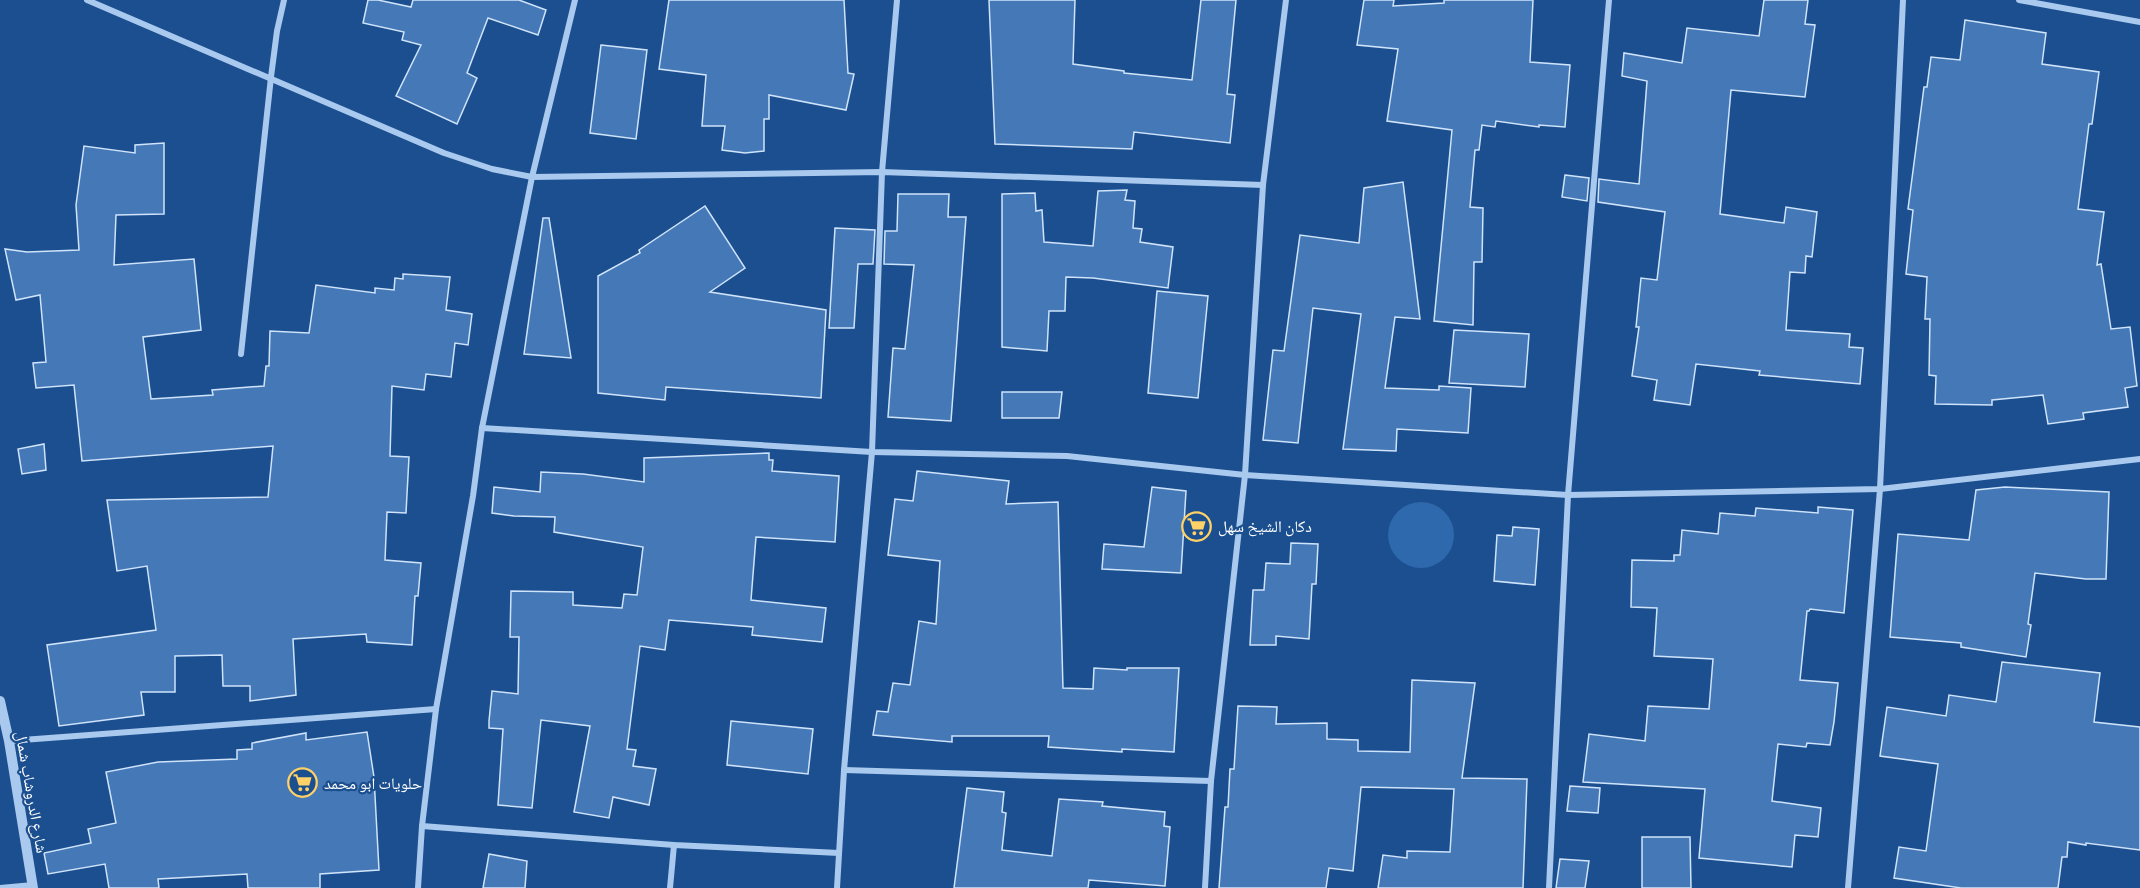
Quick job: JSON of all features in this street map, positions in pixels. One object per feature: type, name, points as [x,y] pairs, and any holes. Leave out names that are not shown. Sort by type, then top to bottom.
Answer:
[{"type":"street","points":[[87,0],[444,153],[492,169],[531,177],[882,172],[1263,185]]},
{"type":"street","points":[[242,354],[271,77],[284,0]]},
{"type":"street","points":[[418,888],[422,826],[436,709],[473,496],[482,428],[531,177],[575,0]]},
{"type":"street","points":[[837,888],[844,770],[872,452],[882,172],[897,0]]},
{"type":"street","points":[[1205,888],[1211,781],[1245,475],[1263,185],[1286,0]]},
{"type":"street","points":[[1549,888],[1568,495],[1609,0]]},
{"type":"street","points":[[1848,888],[1880,489],[1903,0]]},
{"type":"street","points":[[2019,0],[2140,22]]},
{"type":"street","points":[[482,428],[872,452],[1067,456],[1245,475],[1568,495],[1880,489],[2140,459]]},
{"type":"street","name":"شارع الدروشاب شمال","points":[[0,701],[9,741],[33,886]]},
{"type":"street","points":[[9,741],[436,709]]},
{"type":"street","points":[[844,770],[1211,781]]},
{"type":"street","points":[[422,826],[674,845],[839,853]]},
{"type":"street","points":[[670,888],[674,845]]},
{"type":"street","points":[[0,888],[33,886]]},
{"type":"shaded area","points":[[1415,502],[1427,502],[1439,507],[1449,517],[1454,535],[1452,548],[1439,563],[1427,568],[1415,568],[1403,563],[1393,553],[1388,541],[1388,529],[1393,517],[1403,507]]},
{"type":"building","points":[[368,0],[411,7],[413,0],[519,0],[546,10],[538,35],[488,18],[467,73],[477,78],[457,124],[396,96],[421,45],[402,40],[404,32],[363,23]]},
{"type":"building","points":[[669,0],[844,0],[848,73],[854,74],[846,110],[769,95],[769,119],[764,119],[764,151],[745,153],[722,150],[725,126],[702,126],[706,75],[659,69]]},
{"type":"building","points":[[989,0],[1075,0],[1073,64],[1124,71],[1124,73],[1192,80],[1201,0],[1236,0],[1227,94],[1235,95],[1230,143],[1134,132],[1132,149],[995,144]]},
{"type":"building","points":[[1364,0],[1394,0],[1393,6],[1444,3],[1444,0],[1533,0],[1530,62],[1570,65],[1565,127],[1539,125],[1539,127],[1496,121],[1495,127],[1482,125],[1479,150],[1475,150],[1470,207],[1483,208],[1482,262],[1474,262],[1473,325],[1434,321],[1452,130],[1387,121],[1398,49],[1357,45]]},
{"type":"building","points":[[1764,0],[1808,0],[1805,24],[1815,25],[1805,97],[1731,90],[1720,214],[1784,223],[1786,207],[1817,212],[1812,257],[1806,256],[1805,273],[1790,272],[1786,330],[1850,334],[1849,347],[1863,348],[1860,384],[1759,375],[1760,371],[1696,364],[1690,405],[1654,400],[1657,380],[1632,376],[1639,327],[1636,327],[1641,278],[1657,280],[1665,212],[1598,202],[1599,179],[1639,184],[1647,81],[1622,76],[1624,53],[1682,63],[1687,28],[1759,36]]},
{"type":"building","points":[[1965,20],[2046,33],[2042,64],[2099,72],[2092,124],[2089,124],[2078,209],[2104,212],[2097,265],[2101,264],[2111,329],[2130,327],[2137,386],[2125,388],[2128,407],[2083,413],[2084,419],[2048,424],[2043,395],[1992,400],[1992,405],[1935,404],[1936,376],[1929,375],[1930,319],[1925,319],[1927,277],[1906,274],[1913,210],[1908,209],[1924,87],[1927,87],[1931,57],[1960,60]]},
{"type":"building","points":[[601,45],[647,50],[636,139],[590,133]]},
{"type":"building","points":[[164,143],[164,214],[116,215],[114,265],[194,259],[201,330],[143,337],[151,399],[213,395],[212,390],[264,386],[266,366],[269,366],[270,331],[309,333],[316,285],[375,293],[375,288],[394,290],[395,278],[403,279],[403,274],[450,277],[446,310],[472,314],[468,345],[455,343],[451,377],[426,374],[424,390],[392,386],[390,456],[409,457],[406,513],[387,512],[385,560],[421,563],[418,596],[415,596],[412,645],[367,642],[366,634],[293,639],[296,695],[250,701],[250,686],[223,686],[222,655],[175,656],[175,692],[141,692],[144,715],[59,726],[47,645],[156,630],[147,566],[117,571],[107,500],[268,497],[273,446],[82,461],[74,385],[36,388],[33,363],[46,362],[40,295],[16,300],[5,249],[27,252],[79,250],[76,205],[84,146],[135,153],[135,145]]},
{"type":"building","points":[[1565,175],[1589,178],[1587,201],[1562,197]]},
{"type":"building","points":[[1403,182],[1420,319],[1395,317],[1385,388],[1439,390],[1439,386],[1471,388],[1468,433],[1397,429],[1396,451],[1343,449],[1361,314],[1313,308],[1298,443],[1263,440],[1273,350],[1284,351],[1300,235],[1359,243],[1364,188]]},
{"type":"building","points":[[1127,190],[1125,200],[1135,201],[1133,228],[1142,229],[1140,242],[1173,247],[1168,288],[1093,278],[1066,277],[1065,311],[1049,311],[1047,351],[1002,347],[1002,194],[1035,193],[1036,211],[1042,210],[1044,242],[1093,246],[1098,191]]},
{"type":"building","points":[[898,194],[949,194],[948,217],[966,217],[951,421],[888,417],[893,348],[905,349],[914,265],[884,264],[885,231],[897,231]]},
{"type":"building","points":[[705,206],[745,268],[710,292],[826,310],[821,398],[666,387],[665,400],[598,393],[598,276],[640,253],[639,250]]},
{"type":"building","points":[[543,218],[549,218],[571,358],[524,354]]},
{"type":"building","points":[[835,228],[875,230],[873,264],[858,264],[854,328],[829,328]]},
{"type":"building","points":[[1157,291],[1208,296],[1198,398],[1148,393]]},
{"type":"building","points":[[1454,330],[1529,334],[1525,387],[1449,383]]},
{"type":"building","points":[[1002,392],[1062,392],[1059,418],[1002,418]]},
{"type":"building","points":[[44,444],[46,470],[22,474],[18,449]]},
{"type":"building","points":[[769,453],[769,460],[773,460],[772,471],[839,476],[835,542],[756,537],[751,600],[826,608],[822,642],[752,635],[753,627],[669,620],[665,650],[640,646],[627,749],[636,750],[633,766],[656,769],[649,805],[613,797],[609,818],[574,812],[590,726],[541,720],[532,808],[498,805],[503,729],[489,728],[489,721],[492,691],[518,694],[519,637],[510,637],[511,591],[573,592],[573,605],[622,608],[624,594],[637,595],[643,547],[554,532],[555,517],[492,513],[494,487],[540,492],[541,472],[583,474],[644,482],[644,458]]},
{"type":"building","points":[[917,471],[1009,481],[1006,504],[1058,502],[1063,688],[1093,689],[1094,668],[1127,670],[1127,668],[1179,668],[1174,752],[1122,749],[1122,752],[1048,747],[1049,736],[952,736],[952,742],[873,735],[877,711],[888,712],[893,683],[910,685],[919,621],[936,624],[940,561],[888,555],[895,499],[913,501]]},
{"type":"building","points":[[1152,487],[1186,491],[1181,573],[1102,569],[1104,544],[1144,547]]},
{"type":"building","points":[[2005,487],[2109,492],[2106,579],[2035,573],[2026,657],[1961,647],[1961,643],[1890,637],[1898,534],[1969,540],[1976,490]]},
{"type":"building","points":[[1818,507],[1853,510],[1844,613],[1810,609],[1807,611],[1800,680],[1838,683],[1834,722],[1830,745],[1807,743],[1806,747],[1778,744],[1772,801],[1821,808],[1818,837],[1795,835],[1792,867],[1699,858],[1705,789],[1583,782],[1589,734],[1645,741],[1648,706],[1709,709],[1713,659],[1654,656],[1657,608],[1631,607],[1632,560],[1674,561],[1674,555],[1680,555],[1682,530],[1718,534],[1720,513],[1755,516],[1756,508],[1818,513]]},
{"type":"building","points":[[1513,527],[1539,529],[1535,585],[1494,581],[1497,535],[1512,536]]},
{"type":"building","points":[[1291,543],[1318,544],[1316,584],[1312,584],[1309,639],[1276,636],[1276,645],[1250,645],[1253,590],[1264,590],[1266,563],[1290,564]]},
{"type":"building","points":[[2002,662],[2100,673],[2094,722],[2140,727],[2140,850],[2068,842],[2067,857],[2062,857],[2058,888],[1961,888],[1894,878],[1899,847],[1926,851],[1938,764],[1880,756],[1887,707],[1946,716],[1949,695],[1996,702]]},
{"type":"building","points":[[1412,680],[1475,683],[1462,778],[1527,779],[1523,888],[1378,888],[1383,855],[1407,858],[1407,851],[1450,852],[1454,789],[1361,787],[1353,871],[1329,868],[1326,888],[1219,888],[1225,807],[1228,807],[1230,769],[1234,769],[1238,706],[1277,707],[1276,724],[1327,723],[1327,739],[1358,740],[1358,751],[1410,752]]},
{"type":"building","points":[[731,721],[813,729],[808,774],[727,765]]},
{"type":"building","points":[[367,732],[374,777],[379,870],[320,874],[320,888],[248,888],[247,874],[158,879],[159,888],[109,888],[105,864],[48,874],[44,853],[91,843],[88,829],[116,823],[106,772],[158,762],[237,759],[237,750],[252,749],[252,743],[306,733],[306,740]]},
{"type":"building","points":[[1570,786],[1600,788],[1598,813],[1567,811]]},
{"type":"building","points":[[967,788],[1004,792],[1002,812],[1006,813],[1002,850],[1052,856],[1059,799],[1103,802],[1102,806],[1165,812],[1164,826],[1170,827],[1165,886],[1089,880],[1088,888],[954,888]]},
{"type":"building","points":[[1642,837],[1690,837],[1691,888],[1642,888]]},
{"type":"building","points":[[489,854],[527,861],[525,888],[483,888]]},
{"type":"building","points":[[1560,859],[1589,861],[1585,888],[1556,888]]},
{"type":"place","name":"دكان الشيخ سهل","points":[[1197,526]]},
{"type":"place","name":"حلويات ابو محمد","points":[[303,783]]}]
